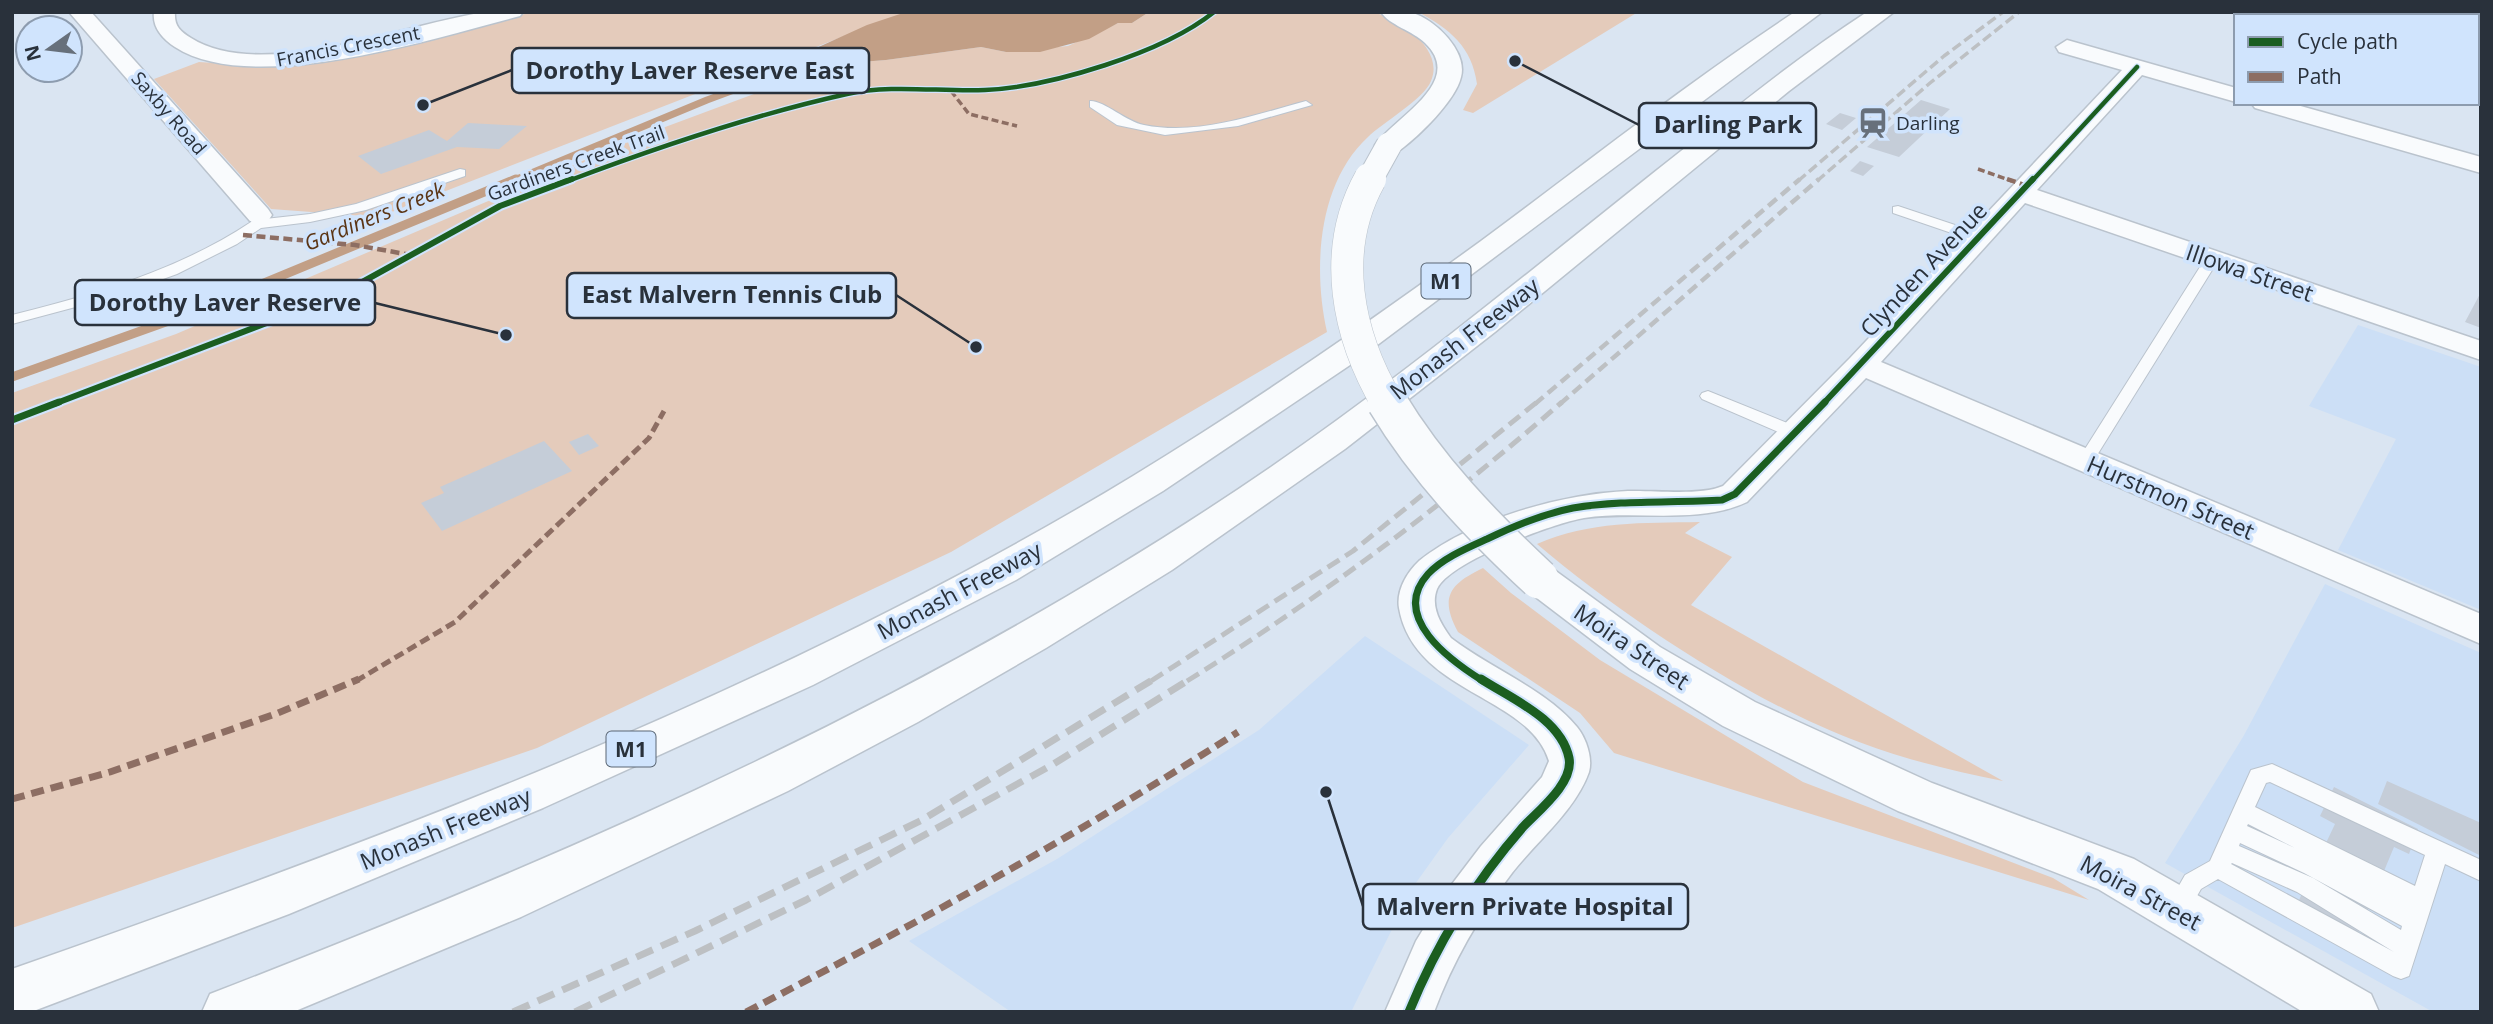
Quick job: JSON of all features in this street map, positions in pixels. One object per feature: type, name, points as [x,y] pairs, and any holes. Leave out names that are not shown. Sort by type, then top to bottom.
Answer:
[{"type":"main road","name":"Moira Street","points":[[1392,12],[1428,32],[1444,50],[1448,67],[1447,85],[1389,145],[1367,177],[1350,226],[1346,275],[1355,333],[1380,395],[1400,430],[1482,528],[1539,579],[1645,658],[1739,714],[1915,797],[2116,874],[2352,1012]]},
{"type":"main road","name":"Monash Freeway","points":[[12,995],[523,797],[773,685],[942,601],[1096,516],[1219,439],[1392,320],[1731,67],[1811,12]]},
{"type":"main road","name":"Monash Freeway","points":[[229,1012],[523,894],[695,817],[988,665],[1151,567],[1297,467],[1446,353],[1781,85],[1884,12]]},
{"type":"street","name":"Saxby Road","points":[[79,12],[258,220]]},
{"type":"street","name":"Francis Crescent","points":[[165,12],[164,23],[169,31],[192,52],[217,58],[268,61],[362,46],[513,12]]},
{"type":"street","points":[[2472,12],[2481,14]]},
{"type":"street","points":[[2067,47],[2234,94]]},
{"type":"street","name":"Clynden Avenue","points":[[1409,1012],[1435,948],[1457,912],[1501,851],[1555,792],[1568,770],[1570,760],[1567,746],[1552,727],[1463,668],[1430,638],[1417,608],[1423,581],[1438,565],[1462,552],[1562,511],[1722,500],[1735,494],[1861,365],[2137,67]]},
{"type":"street","points":[[2270,105],[2481,165]]},
{"type":"street","name":"Illowa Street","points":[[2020,193],[2481,351]]},
{"type":"street","name":"Hurstmon Street","points":[[1861,365],[2481,630]]},
{"type":"lane","points":[[1094,104],[1122,122],[1173,132],[1242,122],[1306,106]]},
{"type":"lane","points":[[12,320],[112,291],[192,261],[258,220],[301,222],[358,209],[460,173]]},
{"type":"lane","points":[[1898,210],[1980,238]]},
{"type":"lane","points":[[2086,460],[2212,259]]},
{"type":"lane","points":[[1708,396],[1796,433]]},
{"type":"lane","points":[[2177,909],[2193,882],[2230,840],[2259,776],[2272,773],[2437,853],[2481,871]]},
{"type":"lane","points":[[2230,840],[2312,866],[2419,912]]},
{"type":"lane","points":[[2230,840],[2401,968],[2437,853]]},
{"type":"shaded area","points":[[1365,11],[1395,21],[1426,47],[1434,69],[1427,88],[1412,103],[1374,131],[1351,156],[1329,203],[1320,255],[1320,282],[1327,332],[951,552],[537,748],[12,928],[12,393],[176,334],[641,136],[835,64],[981,47],[1006,52],[1068,46],[1118,23],[1132,23],[1149,12]]},
{"type":"shaded area","points":[[534,12],[906,12],[379,217],[271,209],[154,79],[199,62],[259,66],[321,59]]},
{"type":"shaded area","points":[[906,12],[1149,12],[1132,23],[1118,23],[1089,39],[1040,52],[1006,52],[981,47],[835,64],[817,71],[790,60],[867,25]]},
{"type":"shaded area","points":[[1418,12],[1638,12],[1473,113],[1463,110],[1477,84],[1465,49],[1449,32]]},
{"type":"shaded area","points":[[2358,325],[2481,367],[2481,610],[2338,550],[2396,439],[2309,406]]},
{"type":"shaded area","points":[[1700,522],[1685,533],[1732,557],[1691,605],[2003,781],[1930,764],[1859,742],[1776,705],[1690,656],[1609,600],[1537,544],[1557,536],[1597,527]]},
{"type":"shaded area","points":[[1483,568],[1511,593],[1600,660],[1803,782],[2053,878],[2089,900],[1614,753],[1580,713],[1458,632],[1449,609],[1451,593],[1462,580]]},
{"type":"shaded area","points":[[2325,584],[2481,653],[2479,1012],[2433,1012],[2165,863],[2243,737]]},
{"type":"shaded area","points":[[1365,636],[1529,745],[1448,838],[1413,887],[1351,1012],[1011,1012],[909,941],[1057,859],[1259,730]]},
{"type":"building","points":[[1921,100],[1950,109],[1899,157],[1867,147]]},
{"type":"building","points":[[1840,113],[1856,118],[1842,130],[1826,124]]},
{"type":"building","points":[[468,123],[527,126],[499,149],[457,147],[381,174],[358,156],[429,130],[447,141]]},
{"type":"building","points":[[1860,161],[1874,166],[1863,176],[1850,171]]},
{"type":"building","points":[[2481,292],[2481,328],[2465,322]]},
{"type":"building","points":[[588,434],[599,446],[579,455],[569,442]]},
{"type":"building","points":[[544,441],[572,471],[442,531],[421,503],[444,493],[440,487]]},
{"type":"building","points":[[2387,781],[2481,823],[2481,856],[2378,804]]},
{"type":"building","points":[[2334,787],[2418,829],[2409,854],[2394,847],[2354,943],[2291,917],[2335,824],[2320,816]]},
{"type":"waterway","name":"Gardiners Creek","points":[[512,181],[707,100],[815,60]]},
{"type":"waterway","name":"Gardiners Creek","points":[[12,377],[191,313],[516,179]]},
{"type":"railway","points":[[1798,181],[1944,56],[2003,12]]},
{"type":"railway","points":[[1817,181],[1930,83],[2019,12]]},
{"type":"railway","points":[[1535,404],[1800,179]]},
{"type":"railway","points":[[1560,404],[1819,179]]},
{"type":"railway","points":[[1151,681],[1353,551],[1537,402]]},
{"type":"railway","points":[[1187,681],[1285,617],[1380,549],[1427,514],[1562,402]]},
{"type":"railway","points":[[513,1012],[695,931],[922,820],[1154,679]]},
{"type":"railway","points":[[575,1012],[806,900],[1052,765],[1190,679]]},
{"type":"marked path","points":[[951,91],[969,114],[1017,126]]},
{"type":"marked path","points":[[1978,169],[2027,186]]},
{"type":"marked path","points":[[243,235],[355,245],[411,255]]},
{"type":"marked path","points":[[12,799],[110,772],[278,713],[354,682],[455,622],[649,438],[664,411]]},
{"type":"marked path","points":[[746,1012],[996,879],[1118,808],[1238,732]]},
{"type":"cycle path","name":"Gardiners Creek Trail","points":[[12,420],[335,297],[500,206],[652,149],[849,93],[895,89],[985,90],[1042,84],[1146,49],[1198,25],[1214,12]]},
{"type":"cycle path","points":[[1409,1012],[1433,956],[1462,906],[1497,859],[1557,789],[1566,776],[1570,761],[1563,740],[1546,721],[1462,668],[1438,648],[1421,626],[1416,600],[1425,578],[1441,564],[1475,544],[1517,526],[1569,509],[1607,504],[1722,500],[1735,494],[1861,365],[2137,67]]},
{"type":"place","name":"Darling Park","points":[[1515,61]]},
{"type":"place","name":"Dorothy Laver Reserve East","points":[[423,105]]},
{"type":"place","name":"Darling","points":[[1873,123]]},
{"type":"place","name":"Dorothy Laver Reserve","points":[[506,335]]},
{"type":"place","name":"East Malvern Tennis Club","points":[[976,347]]},
{"type":"place","name":"Malvern Private Hospital","points":[[1326,792]]}]
